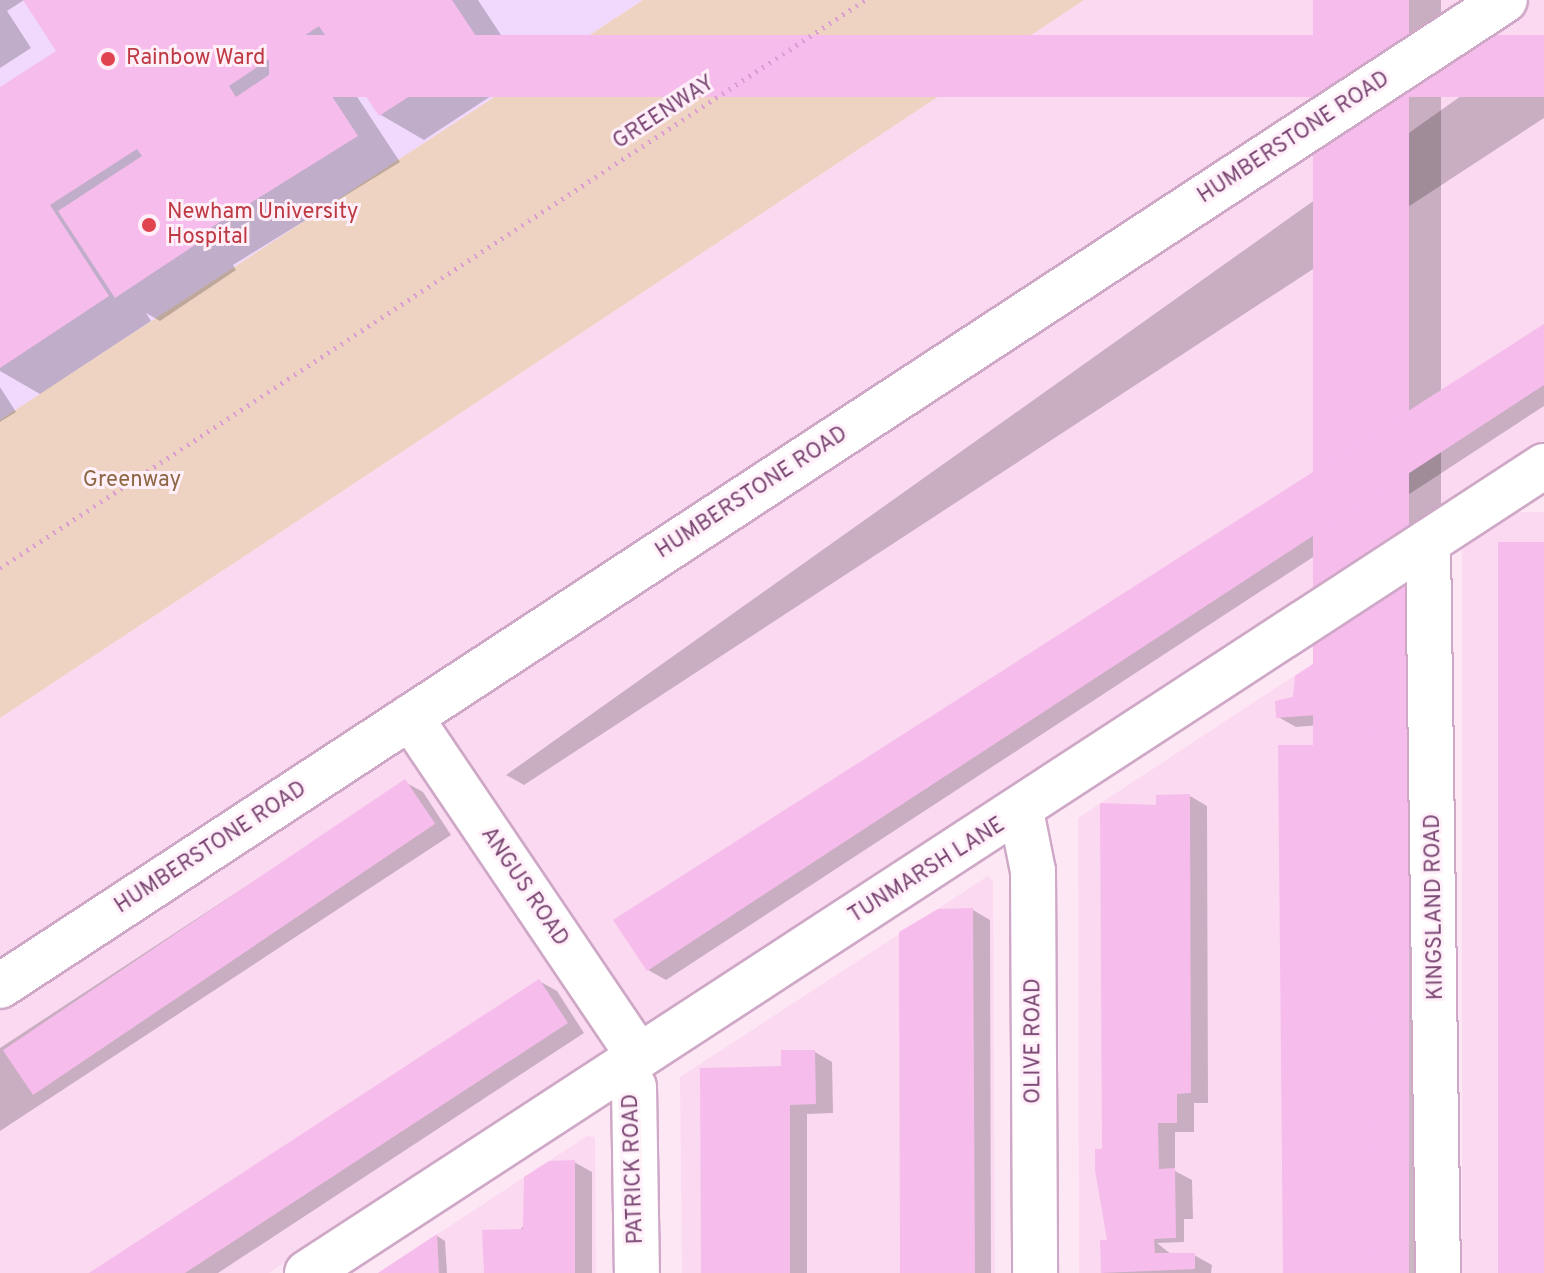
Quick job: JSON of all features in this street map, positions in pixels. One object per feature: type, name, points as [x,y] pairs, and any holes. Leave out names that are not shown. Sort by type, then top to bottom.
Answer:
[{"type":"street","name":"HUMBERSTONE ROAD","points":[[0,986],[1505,0]]},
{"type":"street","name":"TUNMARSH LANE","points":[[307,1273],[1021,811],[1544,466]]},
{"type":"street","name":"KINGSLAND ROAD","points":[[1428,542],[1438,1273]]},
{"type":"street","name":"ANGUS ROAD","points":[[410,717],[631,1062]]},
{"type":"street","name":"OLIVE ROAD","points":[[1021,811],[1033,871],[1035,1273]]},
{"type":"street","name":"PATRICK ROAD","points":[[631,1062],[637,1273]]},
{"type":"path","name":"GREENWAY","points":[[0,568],[865,0]]},
{"type":"shaded area","name":"Newham University Hospital","points":[[0,0],[643,0],[0,420]]},
{"type":"shaded area","points":[[1084,0],[1544,0],[1544,448],[269,1273],[0,1273],[0,718]]},
{"type":"shaded area","points":[[1462,512],[1544,512],[1544,1273],[1462,1273]]},
{"type":"shaded area","points":[[1382,618],[1389,627],[1392,1273],[1079,1273],[1078,818]]},
{"type":"shaded area","points":[[988,876],[993,881],[995,1273],[682,1273],[680,1077]]},
{"type":"shaded area","points":[[587,1136],[595,1137],[596,1273],[378,1273]]},
{"type":"green space","name":"Greenway","points":[[643,0],[1084,0],[0,718],[0,420]]},
{"type":"building","name":"Newham University Hospital","points":[[23,0],[452,0],[484,48],[379,116],[319,26],[229,86],[236,97],[303,52],[358,136],[191,240],[195,245],[115,298],[58,211],[142,156],[137,149],[50,205],[109,296],[0,368],[0,87],[56,51]]},
{"type":"building","points":[[1313,0],[1409,0],[1409,1273],[1313,1273]]},
{"type":"building","points":[[269,35],[1544,35],[1544,97],[269,97]]},
{"type":"building","points":[[1544,324],[1544,385],[647,971],[613,920]]},
{"type":"building","points":[[1498,542],[1544,542],[1544,1273],[1498,1273]]},
{"type":"building","points":[[1370,640],[1372,1273],[1283,1273],[1278,745],[1319,745],[1317,715],[1276,718],[1275,701],[1293,697],[1295,676],[1345,643]]},
{"type":"building","points":[[405,779],[435,824],[33,1095],[3,1050]]},
{"type":"building","points":[[1190,794],[1191,1093],[1177,1094],[1177,1123],[1158,1123],[1159,1169],[1175,1168],[1176,1238],[1154,1239],[1155,1253],[1195,1253],[1195,1269],[1101,1273],[1100,1240],[1107,1240],[1095,1170],[1095,1149],[1102,1149],[1100,803],[1156,805],[1156,795]]},
{"type":"building","points":[[973,908],[975,1273],[900,1273],[899,932],[938,909]]},
{"type":"building","points":[[539,979],[568,1023],[185,1273],[89,1273]]},
{"type":"building","points":[[781,1050],[815,1050],[816,1104],[790,1105],[790,1273],[701,1273],[700,1068],[781,1066]]},
{"type":"building","points":[[575,1160],[575,1273],[484,1273],[482,1230],[523,1229],[524,1177],[549,1161]]},
{"type":"building","points":[[437,1234],[439,1273],[378,1273]]},
{"type":"place","name":"Rainbow Ward","points":[[108,59]]},
{"type":"place","name":"Newham University Hospital","points":[[149,225]]}]
